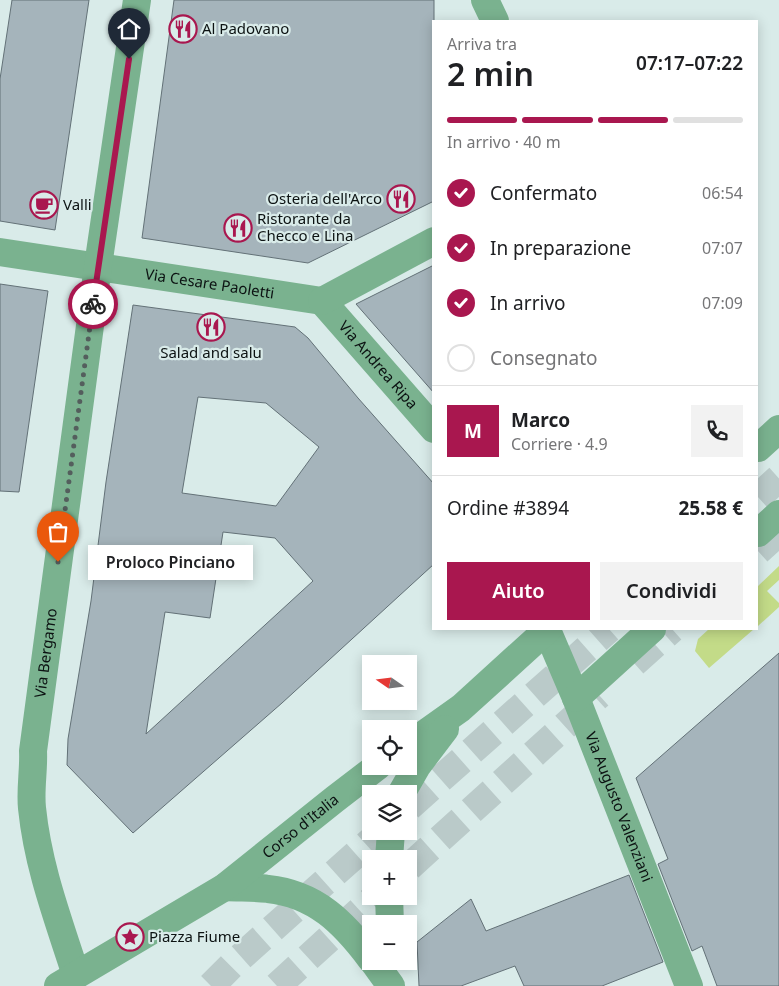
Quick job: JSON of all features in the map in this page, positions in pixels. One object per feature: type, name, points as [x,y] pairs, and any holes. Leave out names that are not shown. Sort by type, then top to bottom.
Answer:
[{"type":"street","name":"Via Bergamo","points":[[67,980],[40,860],[32,806],[33,751],[98,266],[137,0]]},
{"type":"street","points":[[484,0],[494,20]]},
{"type":"street","points":[[322,301],[432,242]]},
{"type":"street","name":"Via Cesare Paoletti","points":[[0,252],[322,301]]},
{"type":"street","name":"Via Andrea Ripa","points":[[322,301],[432,427]]},
{"type":"street","points":[[758,448],[779,429]]},
{"type":"street","points":[[758,533],[779,514]]},
{"type":"street","points":[[417,739],[461,708],[546,630]]},
{"type":"street","name":"Via Augusto Valenziani","points":[[547,630],[576,698],[688,986]]},
{"type":"street","points":[[576,698],[651,630]]},
{"type":"street","points":[[406,785],[418,766],[461,708]]},
{"type":"street","name":"Corso d'Italia","points":[[225,887],[367,775]]},
{"type":"street","points":[[67,980],[225,887],[268,889],[288,893],[314,903],[340,922],[362,947]]},
{"type":"street","points":[[379,970],[391,986]]},
{"type":"street","points":[[391,970],[391,986]]},
{"type":"green space","points":[[779,566],[779,580],[767,591],[779,603],[779,607],[758,626],[758,586]]},
{"type":"green space","points":[[708,630],[753,630],[709,668],[695,651],[698,639]]},
{"type":"building","points":[[12,0],[89,0],[55,230],[0,221],[0,79]]},
{"type":"building","points":[[174,0],[434,0],[434,20],[432,20],[432,202],[308,263],[142,238]]},
{"type":"building","points":[[432,266],[432,391],[356,304]]},
{"type":"building","points":[[0,284],[48,291],[19,492],[0,491]]},
{"type":"building","points":[[133,305],[295,327],[308,338],[432,482],[432,566],[282,703],[133,833],[67,765],[68,739],[91,601],[106,482]],"holes":[[[198,397],[266,403],[319,447],[276,506],[182,493]],[[223,532],[275,538],[313,581],[146,734],[165,612],[210,618]]]},
{"type":"building","points":[[779,653],[779,986],[717,986],[702,946],[692,951],[658,864],[668,859],[636,778]]},
{"type":"building","points":[[629,875],[663,962],[602,986],[524,986],[515,966],[461,986],[419,986],[417,942],[471,899],[486,931]]},
{"type":"tunnel","points":[[758,497],[779,478]]},
{"type":"tunnel","points":[[758,551],[779,532]]},
{"type":"tunnel","points":[[417,800],[608,630]]},
{"type":"tunnel","points":[[634,663],[671,630]]},
{"type":"tunnel","points":[[417,860],[599,695]]},
{"type":"tunnel","points":[[211,986],[234,963],[372,840]]},
{"type":"tunnel","points":[[277,986],[366,905]]},
{"type":"way so far","points":[[58,562],[93,304]]},
{"type":"place","name":"Al Padovano","points":[[183,29]]},
{"type":"place","name":"Osteria dell'Arco","points":[[401,199]]},
{"type":"place","name":"Valli","points":[[44,205]]},
{"type":"place","name":"Ristorante da Checco e Lina","points":[[238,228]]},
{"type":"place","name":"Salad and salu","points":[[211,327]]},
{"type":"place","name":"Proloco Pinciano","points":[[58,562]]},
{"type":"place","name":"Piazza Fiume","points":[[130,937]]},
{"type":"route","points":[[93,304],[129,59]]}]
